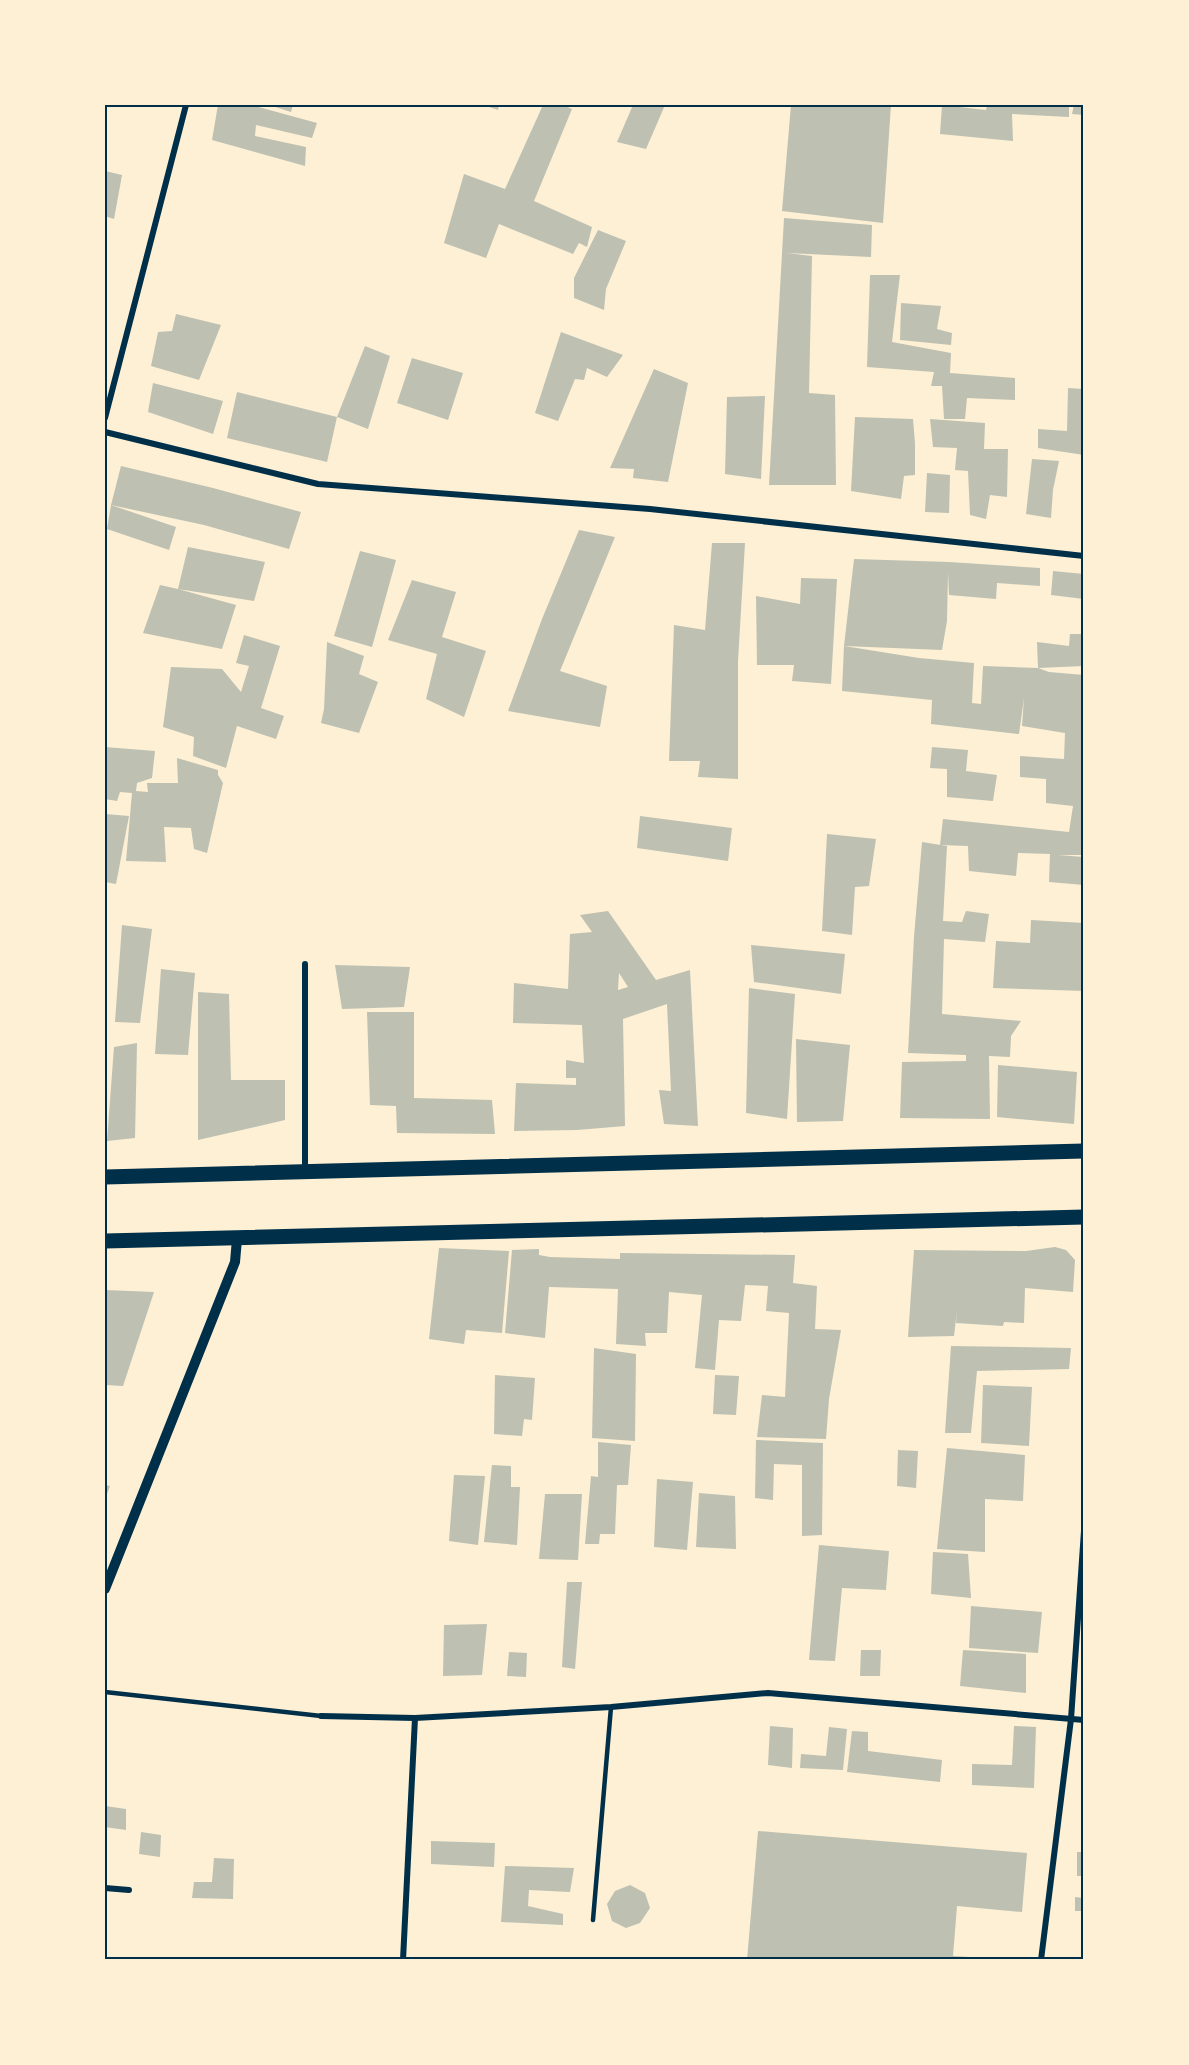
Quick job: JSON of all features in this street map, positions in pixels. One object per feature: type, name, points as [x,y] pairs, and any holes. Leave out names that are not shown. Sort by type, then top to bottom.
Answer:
[{"type":"main road","points":[[105,1177],[1084,1151]]},
{"type":"main road","points":[[105,1241],[1084,1217]]},
{"type":"street","points":[[105,418],[186,105]]},
{"type":"street","points":[[105,432],[318,484],[650,508],[1084,556]]},
{"type":"street","points":[[305,964],[305,1173]]},
{"type":"street","points":[[105,1589],[235,1262],[237,1239]]},
{"type":"street","points":[[1041,1960],[1071,1719],[1084,1531]]},
{"type":"street","points":[[321,1716],[415,1718],[612,1707],[768,1693],[1084,1720]]},
{"type":"street","points":[[403,1960],[415,1718]]},
{"type":"street","points":[[105,1888],[129,1890]]},
{"type":"lane","points":[[105,1692],[321,1716]]},
{"type":"lane","points":[[593,1920],[612,1707]]},
{"type":"building","points":[[218,105],[251,105],[317,123],[312,138],[256,125],[255,136],[306,147],[305,166],[212,140]]},
{"type":"building","points":[[269,105],[293,105],[291,112]]},
{"type":"building","points":[[483,105],[499,105],[498,110]]},
{"type":"building","points":[[543,105],[563,105],[572,109],[534,201],[592,227],[587,247],[579,243],[573,254],[499,224],[486,258],[444,243],[464,174],[505,189]]},
{"type":"building","points":[[633,105],[665,105],[646,149],[617,142]]},
{"type":"building","points":[[791,105],[891,105],[883,223],[782,211]]},
{"type":"building","points":[[942,105],[986,110],[987,105],[1069,105],[1069,117],[1012,114],[1013,141],[940,134]]},
{"type":"building","points":[[1074,105],[1084,105],[1084,115],[1072,114]]},
{"type":"building","points":[[105,171],[122,175],[114,219],[105,216]]},
{"type":"building","points":[[784,218],[872,225],[871,257],[787,253],[812,256],[809,393],[835,395],[836,485],[769,485]]},
{"type":"building","points":[[598,230],[626,241],[606,289],[604,310],[574,298],[574,278]]},
{"type":"building","points":[[870,275],[900,275],[892,342],[951,353],[950,373],[1015,378],[1015,400],[967,398],[965,419],[944,419],[942,386],[931,386],[934,372],[867,367]]},
{"type":"building","points":[[901,303],[941,306],[937,329],[952,333],[951,345],[900,340]]},
{"type":"building","points":[[176,314],[221,325],[199,380],[151,366],[158,332],[172,331]]},
{"type":"building","points":[[561,332],[623,355],[607,377],[587,368],[584,380],[575,379],[558,421],[535,413]]},
{"type":"building","points":[[365,346],[390,356],[368,429],[337,417]]},
{"type":"building","points":[[412,358],[463,373],[448,420],[397,403]]},
{"type":"building","points":[[654,369],[688,383],[668,482],[633,478],[634,469],[610,468]]},
{"type":"building","points":[[153,383],[223,401],[213,434],[148,412]]},
{"type":"building","points":[[1068,388],[1084,389],[1084,455],[1038,448],[1038,429],[1067,431]]},
{"type":"building","points":[[237,392],[337,417],[327,462],[227,438]]},
{"type":"building","points":[[765,396],[761,479],[725,474],[727,397]]},
{"type":"building","points":[[855,417],[913,419],[915,475],[904,476],[901,499],[851,491]]},
{"type":"building","points":[[930,419],[985,423],[984,449],[1008,449],[1007,497],[990,495],[986,519],[970,515],[968,471],[955,470],[957,448],[933,447]]},
{"type":"building","points":[[1032,459],[1059,461],[1053,490],[1051,518],[1026,514]]},
{"type":"building","points":[[121,466],[301,512],[289,549],[204,525],[111,505]]},
{"type":"building","points":[[927,473],[950,475],[949,513],[925,512]]},
{"type":"building","points":[[111,505],[176,527],[169,550],[107,529]]},
{"type":"building","points":[[579,530],[615,537],[560,671],[607,686],[600,727],[508,711],[542,619]]},
{"type":"building","points":[[712,543],[745,543],[738,661],[738,779],[698,777],[700,761],[669,761],[674,625],[705,630]]},
{"type":"building","points":[[188,547],[265,562],[254,601],[178,589]]},
{"type":"building","points":[[360,551],[396,560],[372,647],[334,636]]},
{"type":"building","points":[[854,559],[1040,568],[1040,586],[997,583],[996,599],[949,595],[948,573],[947,621],[942,650],[844,646]]},
{"type":"building","points":[[1053,571],[1084,574],[1084,599],[1051,595]]},
{"type":"building","points":[[801,578],[837,579],[831,684],[792,681],[794,665],[757,665],[756,596],[800,604]]},
{"type":"building","points":[[412,580],[456,592],[442,637],[486,651],[464,717],[426,699],[437,654],[388,640]]},
{"type":"building","points":[[160,585],[236,605],[222,649],[143,633]]},
{"type":"building","points":[[1082,616],[1084,616],[1084,666],[1038,668],[1037,642],[1069,646],[1070,634],[1081,634]]},
{"type":"building","points":[[244,635],[280,646],[261,708],[284,716],[276,739],[237,726],[226,768],[193,756],[194,737],[163,727],[171,667],[222,669],[241,692],[249,666],[236,663]]},
{"type":"building","points":[[327,642],[364,656],[359,674],[378,682],[359,733],[321,723],[324,709]]},
{"type":"building","points":[[844,646],[919,658],[974,663],[972,703],[981,704],[983,666],[1038,668],[1049,672],[1084,675],[1084,855],[1058,855],[1084,857],[1084,885],[1049,882],[1050,854],[1018,853],[1016,876],[969,871],[968,846],[940,845],[943,819],[1069,832],[1073,806],[1046,803],[1046,779],[1020,777],[1020,756],[1064,759],[1065,733],[1022,726],[1024,698],[1019,734],[931,724],[932,700],[842,691]]},
{"type":"building","points":[[105,747],[155,751],[152,778],[137,783],[136,791],[148,792],[147,783],[178,783],[177,758],[218,770],[223,783],[207,853],[194,849],[191,828],[164,827],[166,862],[126,861],[132,793],[120,792],[117,801],[105,799]]},
{"type":"building","points":[[932,747],[968,750],[966,771],[997,775],[993,801],[947,797],[947,769],[930,768]]},
{"type":"building","points":[[105,814],[129,816],[116,884],[105,882]]},
{"type":"building","points":[[640,816],[732,828],[728,861],[637,848]]},
{"type":"building","points":[[827,834],[876,839],[869,886],[855,887],[852,935],[822,931]]},
{"type":"building","points":[[922,842],[947,846],[943,921],[962,922],[966,911],[989,914],[985,942],[944,939],[942,1014],[1021,1021],[1011,1036],[1010,1057],[989,1056],[990,1119],[900,1118],[902,1062],[966,1061],[966,1055],[908,1053]]},
{"type":"building","points":[[608,911],[656,980],[690,970],[698,1126],[664,1124],[659,1090],[671,1091],[667,1004],[623,1019],[625,1126],[577,1130],[514,1131],[516,1083],[576,1085],[576,1078],[566,1078],[566,1060],[584,1063],[582,1025],[513,1023],[514,983],[568,989],[570,934],[592,932],[580,915]],"holes":[[[619,973],[628,987],[618,990]]]},
{"type":"building","points":[[1031,920],[1084,923],[1084,991],[993,988],[996,941],[1030,943]]},
{"type":"building","points":[[122,925],[152,929],[140,1023],[115,1022]]},
{"type":"building","points":[[751,945],[845,954],[841,994],[754,982]]},
{"type":"building","points":[[335,965],[410,967],[404,1007],[342,1009]]},
{"type":"building","points":[[161,969],[195,973],[188,1055],[155,1054]]},
{"type":"building","points":[[749,988],[795,994],[787,1119],[746,1113]]},
{"type":"building","points":[[198,992],[229,994],[231,1080],[285,1080],[285,1120],[198,1140]]},
{"type":"building","points":[[367,1012],[414,1012],[414,1098],[492,1100],[495,1134],[397,1133],[396,1106],[370,1105]]},
{"type":"building","points":[[796,1039],[850,1045],[843,1121],[797,1122]]},
{"type":"building","points":[[137,1043],[135,1138],[107,1141],[114,1047]]},
{"type":"building","points":[[998,1065],[1077,1072],[1074,1124],[997,1117]]},
{"type":"building","points":[[1055,1247],[1066,1250],[1075,1260],[1073,1292],[1025,1288],[1024,1323],[1004,1322],[1003,1326],[956,1323],[957,1311],[954,1336],[908,1337],[914,1250],[1026,1251]]},
{"type":"building","points":[[439,1248],[509,1251],[502,1333],[466,1330],[464,1344],[429,1339]]},
{"type":"building","points":[[539,1249],[539,1255],[550,1257],[620,1259],[620,1253],[795,1255],[793,1283],[817,1286],[815,1329],[841,1330],[829,1399],[826,1439],[757,1437],[762,1395],[785,1397],[789,1313],[766,1311],[768,1286],[745,1285],[741,1321],[719,1320],[715,1370],[695,1368],[702,1295],[669,1292],[667,1333],[645,1333],[646,1346],[616,1344],[618,1289],[549,1287],[545,1338],[505,1333],[512,1250]]},
{"type":"building","points":[[105,1290],[154,1292],[123,1386],[105,1385]]},
{"type":"building","points":[[951,1346],[1071,1348],[1069,1369],[977,1371],[971,1433],[945,1433]]},
{"type":"building","points":[[594,1348],[636,1354],[635,1441],[592,1438]]},
{"type":"building","points":[[495,1375],[535,1378],[532,1420],[524,1419],[522,1436],[494,1434]]},
{"type":"building","points":[[715,1375],[739,1376],[736,1415],[713,1414]]},
{"type":"building","points":[[983,1385],[1032,1387],[1029,1446],[981,1443]]},
{"type":"building","points":[[756,1440],[823,1443],[822,1535],[802,1536],[802,1465],[774,1464],[773,1500],[755,1498]]},
{"type":"building","points":[[598,1442],[631,1445],[628,1485],[617,1485],[615,1534],[600,1534],[599,1544],[585,1544],[591,1476],[598,1477]]},
{"type":"building","points":[[947,1448],[1025,1455],[1023,1501],[985,1499],[985,1552],[937,1549]]},
{"type":"building","points":[[898,1450],[918,1451],[916,1488],[897,1486]]},
{"type":"building","points":[[492,1465],[511,1466],[511,1487],[520,1487],[517,1545],[484,1542]]},
{"type":"building","points":[[454,1475],[485,1476],[478,1545],[449,1541]]},
{"type":"building","points":[[657,1479],[693,1482],[687,1550],[654,1547]]},
{"type":"building","points":[[105,1485],[110,1486],[105,1499]]},
{"type":"building","points":[[699,1493],[735,1496],[736,1549],[696,1547]]},
{"type":"building","points":[[545,1494],[582,1494],[578,1560],[539,1559]]},
{"type":"building","points":[[819,1545],[889,1551],[886,1590],[842,1588],[835,1661],[809,1660]]},
{"type":"building","points":[[933,1552],[968,1554],[971,1598],[931,1594]]},
{"type":"building","points":[[567,1582],[582,1582],[575,1669],[562,1667]]},
{"type":"building","points":[[971,1606],[1042,1612],[1038,1653],[969,1648]]},
{"type":"building","points":[[487,1624],[482,1675],[443,1676],[444,1625]]},
{"type":"building","points":[[861,1650],[881,1650],[880,1676],[860,1676]]},
{"type":"building","points":[[963,1650],[1026,1654],[1026,1693],[960,1686]]},
{"type":"building","points":[[509,1652],[527,1653],[526,1677],[507,1676]]},
{"type":"building","points":[[770,1726],[793,1728],[792,1768],[768,1765]]},
{"type":"building","points":[[1014,1726],[1036,1727],[1034,1788],[972,1785],[972,1764],[1012,1765]]},
{"type":"building","points":[[829,1727],[847,1729],[843,1770],[800,1768],[801,1754],[826,1756]]},
{"type":"building","points":[[852,1731],[868,1732],[868,1751],[942,1760],[940,1782],[847,1772]]},
{"type":"building","points":[[105,1806],[126,1809],[126,1830],[105,1827]]},
{"type":"building","points":[[758,1831],[1027,1853],[1022,1912],[957,1906],[953,1956],[988,1958],[988,1960],[747,1960]]},
{"type":"building","points":[[141,1832],[161,1835],[160,1857],[139,1854]]},
{"type":"building","points":[[431,1841],[495,1843],[494,1867],[431,1864]]},
{"type":"building","points":[[1077,1852],[1084,1852],[1084,1876],[1077,1876]]},
{"type":"building","points":[[214,1858],[234,1859],[233,1899],[192,1898],[194,1882],[212,1882]]},
{"type":"building","points":[[505,1866],[574,1868],[570,1892],[529,1890],[528,1906],[563,1914],[563,1925],[501,1922]]},
{"type":"building","points":[[630,1885],[645,1893],[650,1908],[640,1923],[626,1928],[612,1921],[607,1904],[615,1891]]},
{"type":"building","points":[[1075,1897],[1084,1898],[1082,1911],[1075,1911]]}]
